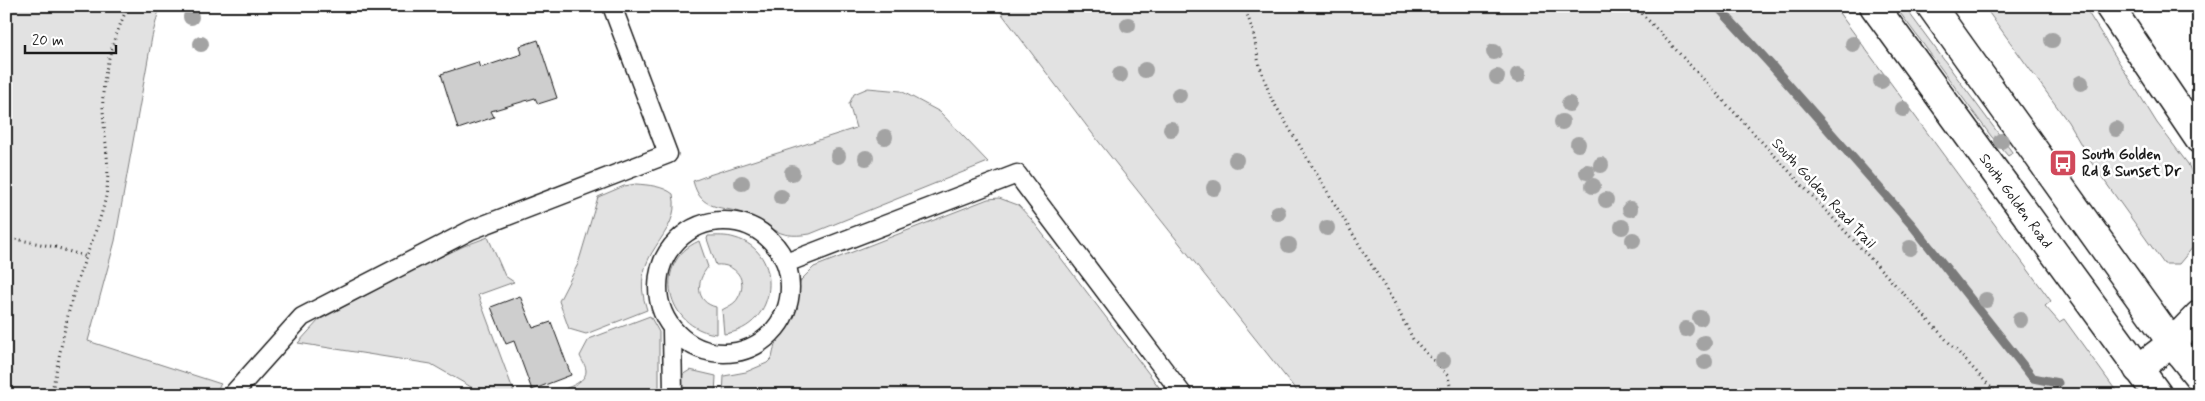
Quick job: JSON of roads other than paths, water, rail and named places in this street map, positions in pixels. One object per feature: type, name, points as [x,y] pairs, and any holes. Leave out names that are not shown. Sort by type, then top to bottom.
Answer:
[{"type":"main road","name":"South Golden Road","points":[[1874,6],[2158,395]]},
{"type":"main road","points":[[1931,6],[2172,343],[2199,377]]},
{"type":"main road","points":[[2109,6],[2199,139]]},
{"type":"main road","points":[[2138,369],[2172,343],[2199,315]]},
{"type":"lane","points":[[232,395],[302,317],[471,230],[668,154],[612,6]]},
{"type":"lane","points":[[786,262],[1017,174],[1184,395]]},
{"type":"lane","points":[[712,221],[735,221],[756,228],[774,243],[786,262],[791,283],[789,304],[781,322],[767,338],[749,349],[728,353],[707,351],[688,343],[672,329],[661,309],[657,286],[661,264],[673,244],[690,229],[712,221]]},
{"type":"lane","points":[[672,329],[673,395]]},
{"type":"waterway","points":[[1717,6],[1912,225],[2033,378],[2058,383]]},
{"type":"place","name":"South Golden Rd & Sunset Dr","points":[[2063,163]]}]
